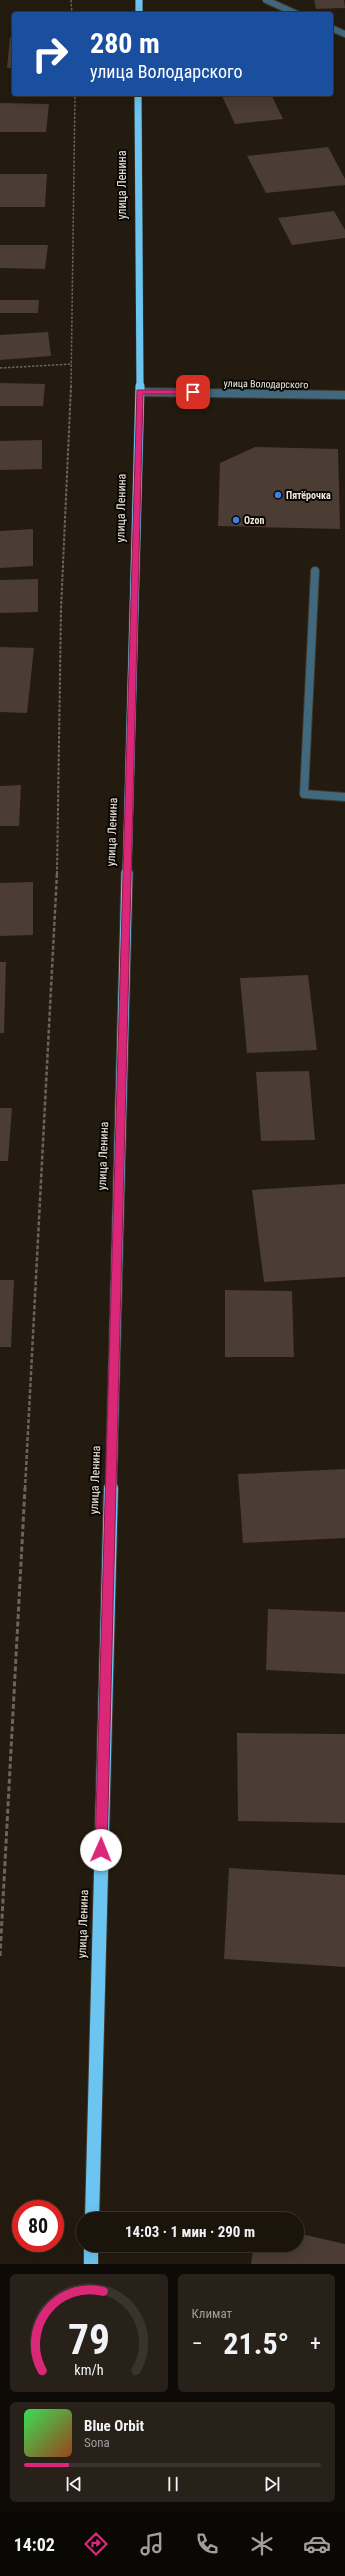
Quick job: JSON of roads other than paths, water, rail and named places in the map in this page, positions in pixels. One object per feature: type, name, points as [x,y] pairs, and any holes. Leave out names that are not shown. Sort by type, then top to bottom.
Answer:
[{"type":"highway","points":[[139,0],[139,12]]},
{"type":"highway","name":"улица Ленина","points":[[92,2212],[140,392],[138,96]]},
{"type":"highway","points":[[91,2252],[91,2264]]},
{"type":"street","points":[[266,0],[293,12]]},
{"type":"street","points":[[333,29],[345,34]]},
{"type":"street","name":"улица Володарского","points":[[140,392],[345,395]]},
{"type":"street","points":[[314,571],[304,794],[345,797]]},
{"type":"place","name":"Пятёрочка","points":[[278,495]]},
{"type":"place","name":"Ozon","points":[[236,520]]}]
